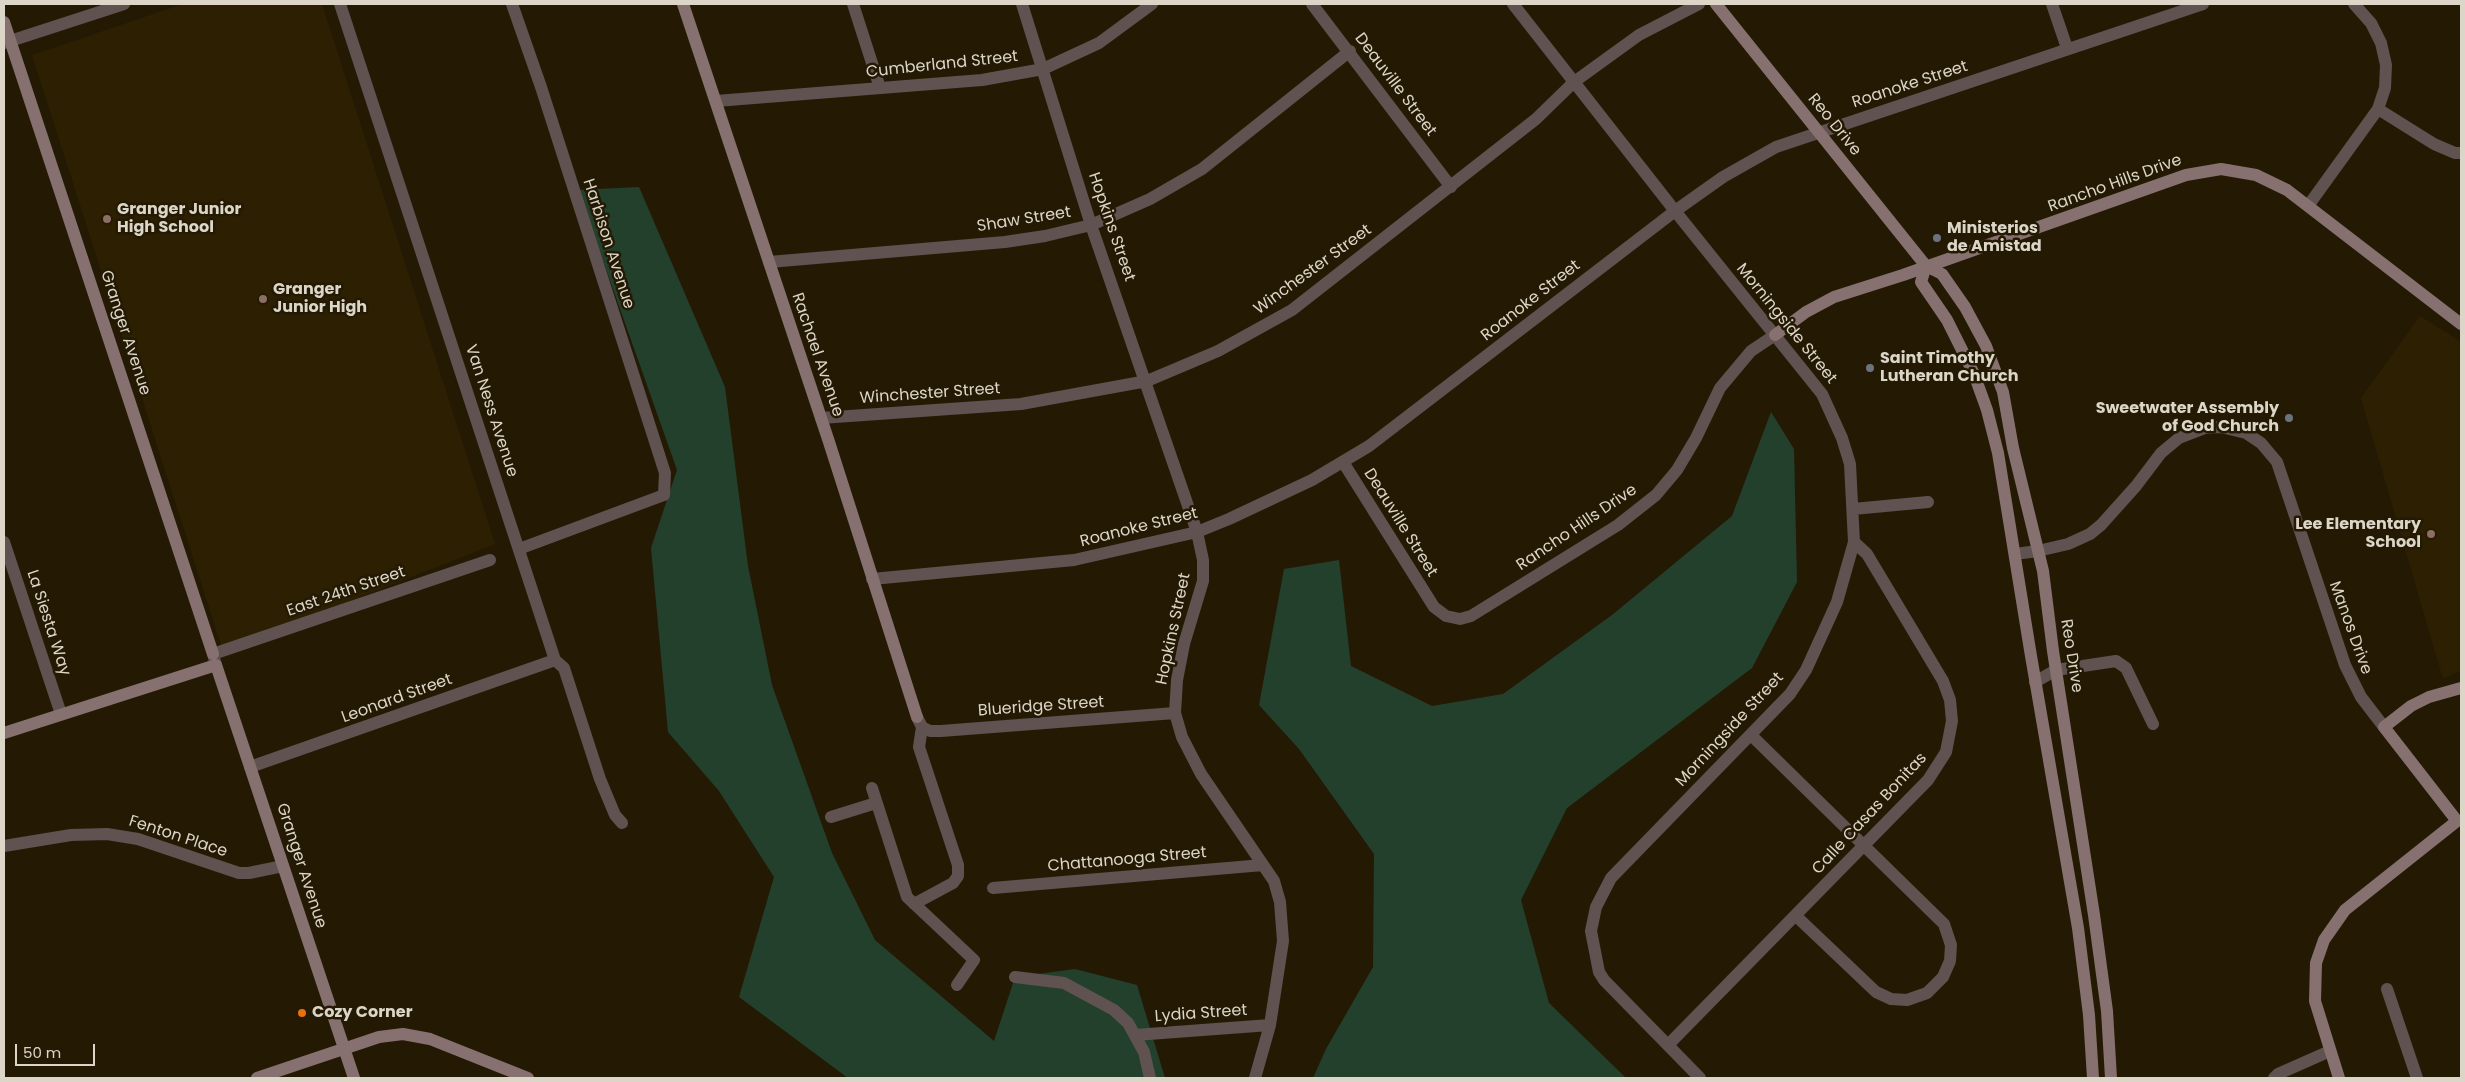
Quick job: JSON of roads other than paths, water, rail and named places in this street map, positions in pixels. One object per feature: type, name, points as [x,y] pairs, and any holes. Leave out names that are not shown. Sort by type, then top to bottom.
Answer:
[{"type":"street","points":[[7,42],[124,4]]},
{"type":"street","name":"Van Ness Avenue","points":[[340,4],[555,660],[564,668],[600,779],[615,815],[622,823]]},
{"type":"street","name":"Harbison Avenue","points":[[512,4],[541,87],[665,473],[664,495],[518,549]]},
{"type":"street","name":"Rachael Avenue","points":[[683,4],[821,418],[919,722]]},
{"type":"street","points":[[853,4],[880,88]]},
{"type":"street","name":"Hopkins Street","points":[[1022,4],[1091,225],[1147,381],[1198,532],[1204,560],[1203,581],[1184,644],[1177,680],[1175,713],[1182,737],[1201,774],[1263,865],[1277,892],[1284,932],[1270,1025],[1254,1078]]},
{"type":"street","name":"Cumberland Street","points":[[716,101],[982,80],[1043,69],[1099,43],[1152,4]]},
{"type":"street","name":"Deauville Street","points":[[1312,4],[1350,51],[1451,187]]},
{"type":"street","name":"Morningside Street","points":[[1513,4],[1675,211],[1822,394],[1842,438],[1850,464],[1854,542],[1837,602],[1806,670],[1790,694],[1610,878],[1596,907],[1591,931],[1599,972],[1604,980],[1700,1078]]},
{"type":"street","name":"Winchester Street","points":[[821,418],[1021,404],[1147,381],[1218,352],[1292,310],[1536,119],[1574,82],[1639,35],[1698,4]]},
{"type":"street","name":"Reo Drive","points":[[1716,4],[1926,266],[1942,274],[1965,307],[1986,346],[2003,392],[2013,448],[2043,571],[2056,670],[2100,954],[2107,1011],[2111,1078]]},
{"type":"street","points":[[2052,4],[2067,48]]},
{"type":"street","name":"Roanoke Street","points":[[872,579],[1074,560],[1198,532],[1312,480],[1369,446],[1675,211],[1723,177],[1776,147],[2203,4]]},
{"type":"street","points":[[2308,206],[2378,109],[2386,82],[2384,54],[2372,23],[2354,4]]},
{"type":"street","name":"Granger Avenue","points":[[4,22],[7,42],[354,1078]]},
{"type":"street","name":"Shaw Street","points":[[769,262],[1005,242],[1045,236],[1091,225],[1150,199],[1202,168],[1350,51]]},
{"type":"street","points":[[2378,109],[2434,144],[2455,153],[2461,153]]},
{"type":"street","name":"Rancho Hills Drive","points":[[1430,600],[1434,607],[1446,616],[1460,619],[1471,616],[1618,525],[1656,495],[1678,470],[1720,388],[1751,351],[1806,312],[1834,297],[2035,230],[2128,195],[2204,171],[2234,170],[2256,175],[2282,187],[2461,324]]},
{"type":"street","points":[[1926,266],[1921,282],[1947,320],[1966,356],[1987,410],[1998,453],[2078,928],[2089,1015],[2093,1078]]},
{"type":"street","name":"Manos Drive","points":[[2038,551],[2068,544],[2090,534],[2101,525],[2131,492],[2161,453],[2178,438],[2205,428],[2221,427],[2237,430],[2262,443],[2277,462],[2345,665],[2361,697],[2459,824]]},
{"type":"street","name":"Deauville Street","points":[[1343,462],[1430,600]]},
{"type":"street","points":[[1853,509],[1928,502]]},
{"type":"street","name":"La Siesta Way","points":[[4,542],[61,714]]},
{"type":"street","name":"Calle Casas Bonitas","points":[[1668,1045],[1796,916],[1935,771],[1946,752],[1952,721],[1950,700],[1943,680],[1867,554],[1854,542]]},
{"type":"street","points":[[2015,554],[2038,551]]},
{"type":"street","name":"East 24th Street","points":[[4,733],[215,660],[490,560]]},
{"type":"street","name":"Leonard Street","points":[[250,767],[555,660]]},
{"type":"street","points":[[2036,682],[2056,670],[2116,661],[2126,668],[2153,724]]},
{"type":"street","points":[[2384,727],[2411,706],[2429,697],[2461,688]]},
{"type":"street","name":"Blueridge Street","points":[[919,722],[930,731],[941,731],[1175,713]]},
{"type":"street","points":[[914,904],[953,883],[958,876],[958,865],[919,747],[919,722]]},
{"type":"street","points":[[1751,735],[1944,924],[1950,938],[1951,953],[1947,969],[1938,983],[1927,993],[1914,998],[1899,1000],[1883,996],[1876,992],[1796,916]]},
{"type":"street","points":[[872,788],[907,897],[974,960],[957,985]]},
{"type":"street","points":[[831,817],[876,803]]},
{"type":"street","points":[[2339,1078],[2315,1000],[2314,988],[2316,963],[2330,929],[2345,910],[2459,824]]},
{"type":"street","name":"Fenton Place","points":[[4,846],[71,835],[107,834],[138,839],[239,873],[283,866]]},
{"type":"street","name":"Chattanooga Street","points":[[993,888],[1263,865]]},
{"type":"street","points":[[1015,977],[1064,983],[1114,1010],[1128,1023],[1135,1035],[1144,1052],[1150,1078]]},
{"type":"street","points":[[2387,989],[2417,1078]]},
{"type":"street","name":"Lydia Street","points":[[1135,1035],[1270,1025]]},
{"type":"street","points":[[256,1078],[379,1037],[403,1034],[430,1040],[528,1078]]},
{"type":"street","points":[[2274,1078],[2278,1074],[2330,1051]]},
{"type":"place","name":"Granger Junior High School","points":[[107,219]]},
{"type":"place","name":"Ministerios de Amistad","points":[[1937,238]]},
{"type":"place","name":"Granger Junior High","points":[[263,299]]},
{"type":"place","name":"Saint Timothy Lutheran Church","points":[[1870,368]]},
{"type":"place","name":"Sweetwater Assembly of God Church","points":[[2289,418]]},
{"type":"place","name":"Lee Elementary School","points":[[2431,534]]},
{"type":"place","name":"Cozy Corner","points":[[302,1013]]}]
